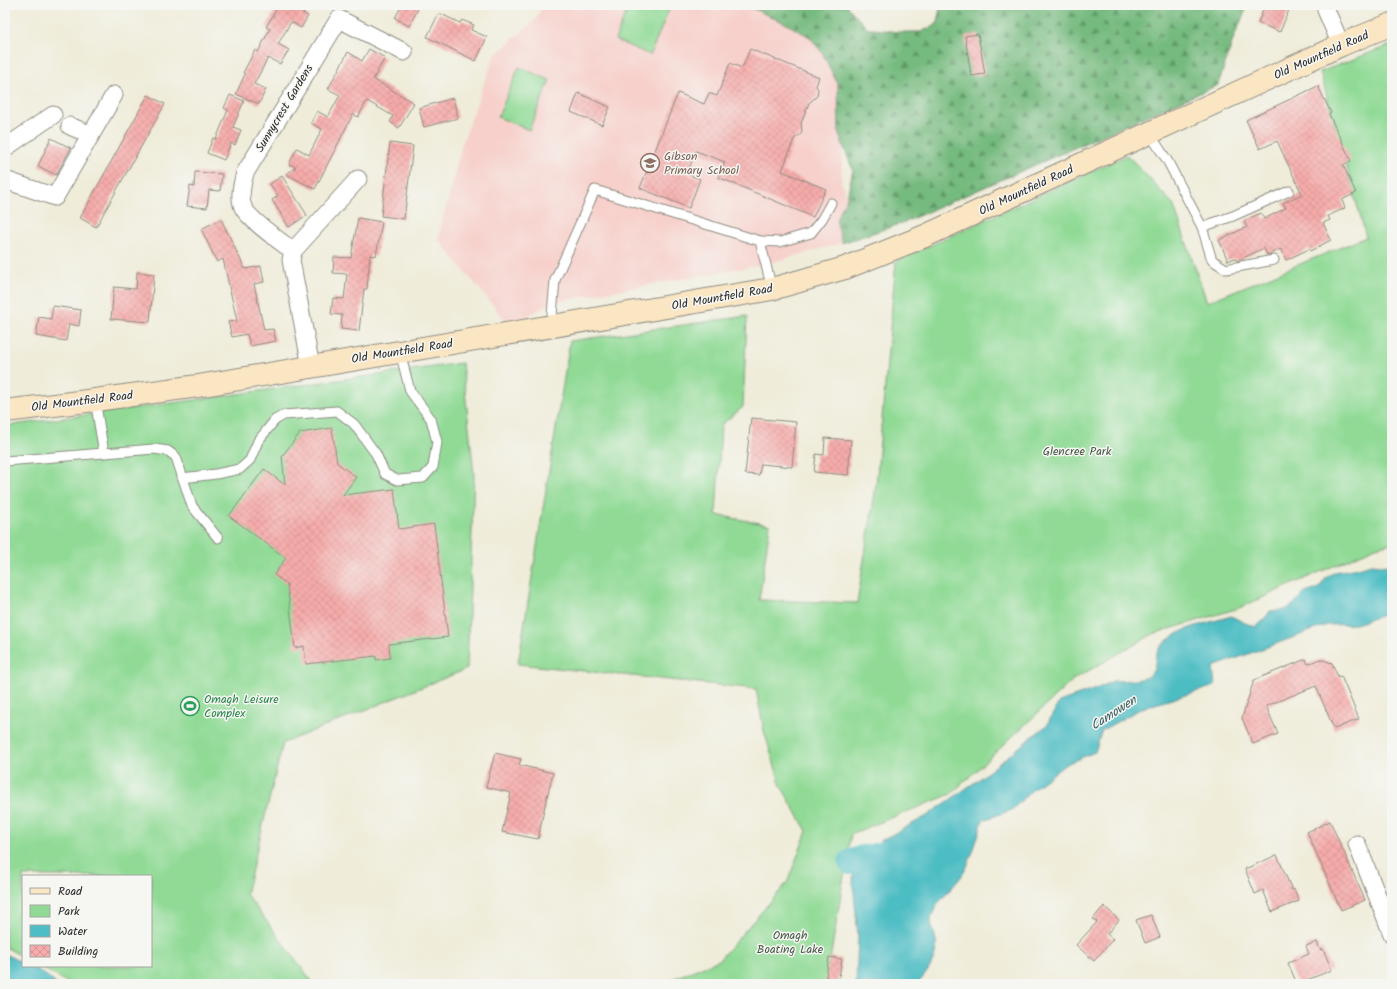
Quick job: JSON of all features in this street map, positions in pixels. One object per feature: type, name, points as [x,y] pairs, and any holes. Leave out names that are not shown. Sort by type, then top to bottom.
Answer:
[{"type":"street","points":[[1326,5],[1326,10],[1341,45]]},
{"type":"street","name":"Sunnycrest Gardens","points":[[293,251],[251,218],[243,209],[241,187],[245,173],[339,18],[404,52]]},
{"type":"street","name":"Old Mountfield Road","points":[[5,410],[96,400],[198,386],[772,289],[845,268],[925,236],[1341,45],[1392,24]]},
{"type":"street","points":[[5,180],[55,197],[114,95]]},
{"type":"street","points":[[5,148],[52,115]]},
{"type":"street","points":[[70,126],[91,135]]},
{"type":"street","points":[[311,367],[291,260],[293,251],[358,179]]},
{"type":"street","points":[[1357,844],[1392,934]]},
{"type":"lane","points":[[1149,133],[1167,160],[1202,227],[1212,260],[1226,269],[1274,260]]},
{"type":"lane","points":[[551,327],[555,280],[595,190],[760,241],[780,242],[811,233],[822,219],[831,203]]},
{"type":"lane","points":[[1202,227],[1233,216],[1288,191]]},
{"type":"lane","points":[[760,241],[772,289]]},
{"type":"lane","points":[[182,478],[216,474],[240,469],[250,460],[258,441],[275,420],[284,415],[337,411],[354,424],[376,454],[385,474],[397,480],[423,478],[433,467],[437,442],[431,419],[410,391],[400,352]]},
{"type":"lane","points":[[96,400],[104,453]]},
{"type":"lane","points":[[5,461],[154,449],[168,451],[176,457],[192,506],[218,538]]},
{"type":"shaded area","name":"Gibson Primary School","points":[[542,5],[745,5],[785,23],[810,37],[823,54],[838,85],[839,135],[843,145],[841,181],[847,197],[836,220],[842,243],[766,264],[553,302],[510,326],[438,239],[462,144],[494,56],[537,18]]},
{"type":"green space","points":[[629,5],[671,5],[650,55],[615,40]]},
{"type":"green space","points":[[745,5],[848,5],[848,7],[867,28],[897,32],[921,32],[938,23],[940,5],[1248,5],[1234,37],[1218,85],[900,224],[842,243],[836,220],[847,197],[853,170],[839,135],[838,85],[823,54],[810,37],[785,23]]},
{"type":"green space","name":"Glencree Park","points":[[1391,45],[1392,543],[1376,547],[1239,608],[1153,634],[1074,679],[951,794],[851,834],[826,984],[660,984],[719,960],[787,883],[807,831],[781,786],[764,731],[756,689],[518,664],[570,341],[747,316],[743,407],[721,425],[716,515],[770,525],[759,600],[857,603],[876,486],[896,261],[1127,155],[1173,204],[1207,302],[1366,237],[1320,72]]},
{"type":"green space","points":[[519,67],[550,80],[529,130],[498,117]]},
{"type":"green space","name":"Omagh Leisure Complex","points":[[462,363],[474,474],[467,669],[283,743],[246,894],[314,984],[70,984],[41,967],[152,967],[152,875],[22,875],[22,956],[5,947],[5,426]]},
{"type":"water","name":"Camowen","points":[[1371,564],[1392,566],[1392,612],[1356,624],[1327,625],[1213,667],[1215,686],[1142,708],[1102,730],[1095,752],[1066,764],[1033,789],[1012,810],[983,820],[964,872],[940,901],[933,913],[931,920],[936,941],[934,959],[925,975],[917,984],[856,984],[858,937],[853,882],[854,866],[880,841],[927,816],[978,780],[1047,725],[1059,702],[1096,689],[1113,681],[1136,680],[1148,677],[1154,669],[1157,651],[1174,636],[1192,627],[1231,616],[1256,627],[1264,620],[1270,611],[1285,610],[1294,604],[1303,594],[1319,588],[1327,577],[1335,572]]},
{"type":"water","points":[[5,954],[22,962],[22,967],[30,967],[41,972],[56,984],[5,984]]},
{"type":"building","points":[[279,5],[289,5],[308,16],[301,28],[291,22],[278,44],[289,50],[280,64],[268,58],[254,84],[266,89],[259,104],[236,94],[245,74],[243,73],[255,50],[258,52],[270,29],[266,27]]},
{"type":"building","points":[[402,5],[420,5],[409,26],[395,18]]},
{"type":"building","points":[[1265,5],[1291,5],[1280,32],[1258,23]]},
{"type":"building","points":[[439,13],[460,23],[462,20],[474,25],[471,30],[487,37],[476,61],[427,37]]},
{"type":"building","points":[[978,34],[985,74],[971,76],[965,36]]},
{"type":"building","points":[[369,49],[385,58],[373,79],[414,103],[399,128],[390,122],[393,116],[367,101],[358,117],[353,114],[315,189],[286,174],[296,167],[289,164],[297,148],[309,155],[322,129],[311,123],[317,111],[328,117],[340,95],[328,89],[348,52],[362,61]]},
{"type":"building","points":[[750,49],[819,77],[816,86],[818,89],[817,96],[809,103],[801,123],[802,132],[794,139],[782,171],[826,189],[813,217],[718,177],[725,162],[696,151],[687,174],[700,179],[689,208],[640,188],[678,93],[704,104],[709,93],[717,96],[730,63],[742,68]]},
{"type":"building","points":[[1318,86],[1331,113],[1329,114],[1351,161],[1343,165],[1356,193],[1342,200],[1345,208],[1328,216],[1330,220],[1323,223],[1331,240],[1310,251],[1309,249],[1286,260],[1281,249],[1267,255],[1264,248],[1237,261],[1235,258],[1228,261],[1219,240],[1247,227],[1244,221],[1261,213],[1264,219],[1286,208],[1283,203],[1302,194],[1277,141],[1260,149],[1246,120]]},
{"type":"building","points":[[578,93],[610,107],[602,125],[571,112]]},
{"type":"building","points":[[148,95],[165,104],[96,227],[80,218]]},
{"type":"building","points":[[230,95],[244,101],[233,127],[241,130],[235,145],[231,143],[224,160],[207,153],[213,138],[216,139],[228,110],[224,108]]},
{"type":"building","points":[[453,98],[458,118],[424,127],[419,108]]},
{"type":"building","points":[[51,138],[71,148],[56,175],[38,166]]},
{"type":"building","points":[[390,143],[413,146],[404,219],[381,216]]},
{"type":"building","points":[[195,172],[222,174],[220,191],[209,190],[207,208],[187,206],[190,186],[194,187]]},
{"type":"building","points":[[282,176],[307,215],[289,227],[272,200],[278,196],[270,184]]},
{"type":"building","points":[[358,218],[382,222],[376,256],[370,255],[367,289],[364,289],[359,331],[341,329],[342,315],[331,314],[333,298],[344,299],[347,274],[333,273],[334,257],[351,258]]},
{"type":"building","points":[[221,219],[245,269],[261,266],[264,282],[254,284],[264,330],[273,329],[276,341],[250,346],[247,334],[232,337],[228,322],[237,321],[223,259],[217,262],[201,229]]},
{"type":"building","points":[[137,272],[154,274],[150,322],[111,319],[114,287],[136,289]]},
{"type":"building","points":[[53,306],[81,310],[79,326],[69,324],[66,341],[36,336],[39,317],[51,319]]},
{"type":"building","points":[[751,418],[796,422],[792,467],[761,464],[759,475],[745,474]]},
{"type":"building","points":[[332,428],[337,463],[356,477],[343,495],[394,489],[399,529],[434,524],[448,637],[389,644],[390,658],[376,660],[376,656],[306,664],[304,646],[295,648],[287,584],[274,575],[286,558],[229,516],[264,469],[285,485],[282,456],[300,433]]},
{"type":"building","points":[[825,438],[851,440],[848,475],[814,472],[816,454],[824,455]]},
{"type":"building","points":[[1306,659],[1308,664],[1320,659],[1332,663],[1338,677],[1341,676],[1359,719],[1334,729],[1316,686],[1266,706],[1278,734],[1253,744],[1242,718],[1254,680]]},
{"type":"building","points":[[495,753],[521,759],[519,765],[553,773],[538,839],[502,832],[511,793],[486,787]]},
{"type":"building","points":[[1330,821],[1365,900],[1341,910],[1307,832]]},
{"type":"building","points":[[1277,855],[1292,890],[1294,889],[1299,901],[1272,912],[1263,890],[1255,894],[1245,869]]},
{"type":"building","points":[[1104,906],[1119,920],[1107,934],[1113,939],[1094,961],[1076,945],[1097,922],[1093,919]]},
{"type":"building","points":[[1151,915],[1160,937],[1145,943],[1136,920]]},
{"type":"building","points":[[1317,942],[1320,950],[1323,949],[1332,970],[1297,984],[1288,963],[1309,954],[1306,946]]},
{"type":"building","points":[[829,957],[842,959],[838,984],[825,983]]},
{"type":"waterway","points":[[851,862],[863,858],[898,852]]},
{"type":"place","name":"Gibson Primary School","points":[[650,163]]},
{"type":"place","name":"Omagh Leisure Complex","points":[[190,706]]},
{"type":"park label","name":"Omagh Boating Lake","points":[[790,942]]}]
